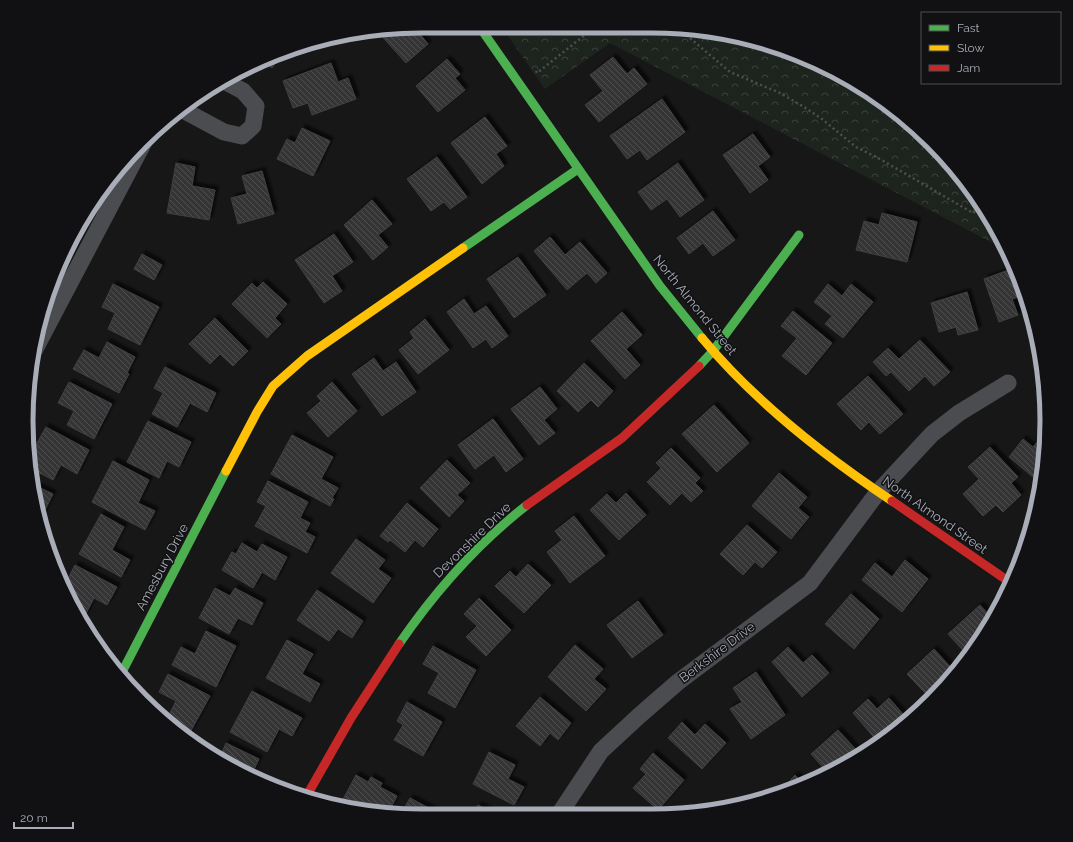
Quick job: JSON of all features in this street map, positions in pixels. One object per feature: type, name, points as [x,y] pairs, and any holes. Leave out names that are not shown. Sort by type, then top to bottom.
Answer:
[{"type":"street","name":"North Almond Street","points":[[484,33],[660,286],[713,351],[755,394],[799,433],[878,492],[1006,579]]},
{"type":"street","points":[[186,112],[224,132],[242,136],[253,126],[256,106],[243,91],[229,84]]},
{"type":"street","points":[[42,338],[135,159]]},
{"type":"street","name":"Amesbury Drive","points":[[123,670],[257,412],[273,386],[307,356],[578,169]]},
{"type":"street","name":"Devonshire Drive","points":[[309,792],[344,728],[391,653],[439,589],[479,548],[522,509],[618,441],[698,368],[713,351],[799,235]]},
{"type":"street","name":"Berkshire Drive","points":[[563,809],[602,751],[640,715],[678,682],[810,583],[878,492],[932,434],[959,412],[1008,383]]},
{"type":"path","points":[[537,73],[587,33]]},
{"type":"path","points":[[687,35],[730,72],[780,93],[822,119],[856,147],[880,159],[973,213],[978,210]]},
{"type":"green space","points":[[506,33],[652,33],[703,36],[728,40],[777,54],[824,73],[846,85],[868,98],[908,129],[944,165],[960,185],[975,205],[998,246],[610,43],[545,89]]},
{"type":"building","points":[[419,33],[428,44],[406,63],[381,35]]},
{"type":"building","points":[[613,57],[627,74],[634,68],[647,84],[599,122],[585,105],[603,91],[590,75]]},
{"type":"building","points":[[447,59],[460,74],[455,78],[465,90],[438,112],[416,86]]},
{"type":"building","points":[[276,62],[272,68],[268,65]]},
{"type":"building","points":[[331,63],[338,82],[348,78],[356,99],[312,115],[308,103],[293,108],[283,81]]},
{"type":"building","points":[[662,99],[685,132],[647,160],[640,150],[627,159],[610,136]]},
{"type":"building","points":[[485,117],[507,146],[496,154],[504,166],[482,184],[451,143]]},
{"type":"building","points":[[302,128],[330,141],[313,176],[277,159],[287,139],[295,143]]},
{"type":"building","points":[[753,134],[770,157],[758,166],[768,180],[750,193],[723,155]]},
{"type":"building","points":[[437,157],[467,197],[450,209],[444,202],[431,211],[407,179]]},
{"type":"building","points":[[176,163],[195,167],[192,186],[215,190],[209,220],[167,213]]},
{"type":"building","points":[[678,163],[704,200],[680,217],[667,199],[651,210],[638,192]]},
{"type":"building","points":[[262,171],[274,214],[238,224],[231,198],[247,194],[242,176]]},
{"type":"building","points":[[372,200],[392,224],[378,235],[388,247],[373,260],[344,225]]},
{"type":"building","points":[[713,211],[735,240],[713,256],[703,243],[689,254],[677,238]]},
{"type":"building","points":[[882,213],[917,222],[907,262],[856,250],[864,221],[879,225]]},
{"type":"building","points":[[334,234],[353,262],[332,276],[342,291],[324,303],[295,260]]},
{"type":"building","points":[[550,237],[565,255],[580,242],[607,273],[596,283],[587,273],[567,290],[534,251]]},
{"type":"building","points":[[142,254],[162,265],[154,280],[134,269]]},
{"type":"building","points":[[518,257],[546,295],[514,318],[487,279]]},
{"type":"building","points":[[1009,270],[1019,296],[1012,299],[1018,315],[999,322],[984,279]]},
{"type":"building","points":[[263,282],[287,304],[275,318],[281,324],[267,338],[232,304],[252,283],[257,288]]},
{"type":"building","points":[[113,284],[159,307],[140,345],[108,329],[115,313],[102,307]]},
{"type":"building","points":[[828,284],[842,296],[851,284],[873,302],[843,338],[825,324],[832,316],[814,302]]},
{"type":"building","points":[[967,292],[978,330],[958,335],[956,327],[939,332],[931,303]]},
{"type":"building","points":[[464,299],[474,314],[486,306],[508,336],[492,348],[486,339],[473,348],[447,312]]},
{"type":"building","points":[[793,311],[832,343],[806,375],[782,356],[797,338],[781,326]]},
{"type":"building","points":[[622,312],[642,335],[626,349],[640,365],[625,379],[591,341]]},
{"type":"building","points":[[215,318],[248,351],[233,366],[220,354],[210,364],[189,344]]},
{"type":"building","points":[[425,319],[449,350],[418,374],[399,350],[414,338],[410,332]]},
{"type":"building","points":[[920,340],[950,372],[934,386],[925,376],[909,391],[891,372],[886,376],[873,362],[888,348],[899,359]]},
{"type":"building","points":[[107,342],[135,357],[127,373],[129,374],[119,393],[73,369],[84,350],[99,358]]},
{"type":"building","points":[[374,358],[383,371],[396,362],[416,392],[382,416],[352,374]]},
{"type":"building","points":[[584,363],[613,391],[598,407],[591,400],[578,412],[557,391]]},
{"type":"building","points":[[165,367],[216,393],[207,412],[190,403],[177,427],[152,414],[163,393],[154,388]]},
{"type":"building","points":[[868,376],[903,414],[880,434],[869,422],[861,430],[837,404]]},
{"type":"building","points":[[69,382],[112,404],[94,439],[67,425],[74,411],[58,403]]},
{"type":"building","points":[[332,382],[357,411],[328,437],[307,413],[321,401],[317,396]]},
{"type":"building","points":[[540,387],[557,409],[544,420],[555,433],[539,445],[511,409]]},
{"type":"building","points":[[714,405],[749,443],[717,472],[682,434]]},
{"type":"building","points":[[493,419],[523,459],[506,472],[494,455],[475,469],[458,445]]},
{"type":"building","points":[[148,421],[191,442],[179,467],[167,461],[159,478],[127,462]]},
{"type":"building","points":[[46,427],[89,450],[77,474],[61,465],[53,480],[36,471],[34,448]]},
{"type":"building","points":[[292,435],[333,457],[321,479],[338,488],[332,498],[334,499],[330,506],[271,474]]},
{"type":"building","points":[[1023,439],[1033,447],[1039,439],[1036,479],[1009,457]]},
{"type":"building","points":[[990,447],[1018,477],[1011,483],[1021,495],[1003,512],[996,505],[983,516],[963,494],[979,479],[968,467]]},
{"type":"building","points":[[671,448],[700,478],[695,483],[703,491],[691,502],[682,493],[670,505],[647,482],[661,468],[656,463]]},
{"type":"building","points":[[447,460],[470,483],[457,495],[464,501],[449,517],[420,488]]},
{"type":"building","points":[[113,461],[149,480],[138,503],[155,511],[145,530],[92,502]]},
{"type":"building","points":[[779,473],[807,497],[798,508],[809,517],[791,539],[752,506]]},
{"type":"building","points":[[268,481],[308,502],[300,518],[310,523],[305,532],[315,537],[307,553],[255,526],[266,506],[257,502]]},
{"type":"building","points":[[38,487],[53,494],[44,512]]},
{"type":"building","points":[[626,493],[646,515],[619,540],[590,510],[607,494],[616,503]]},
{"type":"building","points":[[407,503],[438,529],[423,547],[415,540],[405,552],[390,540],[388,542],[380,536]]},
{"type":"building","points":[[101,514],[124,527],[112,550],[130,560],[121,577],[79,554]]},
{"type":"building","points":[[574,516],[605,556],[570,583],[547,552],[562,540],[555,531]]},
{"type":"building","points":[[747,525],[777,552],[762,568],[755,562],[743,575],[720,554]]},
{"type":"building","points":[[356,539],[385,560],[378,569],[391,578],[373,603],[331,573]]},
{"type":"building","points":[[242,543],[257,552],[262,544],[287,557],[275,580],[262,572],[253,588],[222,570],[232,552],[236,554]]},
{"type":"building","points":[[905,560],[928,579],[902,612],[862,580],[875,563],[892,577]]},
{"type":"building","points":[[528,564],[551,585],[524,613],[495,586],[510,571],[516,577]]},
{"type":"building","points":[[75,565],[117,587],[107,605],[94,598],[85,615],[67,579]]},
{"type":"building","points":[[215,588],[230,596],[235,588],[263,603],[252,625],[238,618],[229,634],[199,618]]},
{"type":"building","points":[[317,590],[363,621],[352,638],[338,629],[329,641],[297,620]]},
{"type":"building","points":[[851,594],[879,619],[854,649],[825,624]]},
{"type":"building","points":[[479,598],[511,630],[486,656],[466,637],[477,626],[464,614]]},
{"type":"building","points":[[638,601],[663,635],[632,658],[607,625]]},
{"type":"building","points":[[980,605],[988,614],[975,637],[964,652],[948,634]]},
{"type":"building","points":[[206,631],[236,646],[216,687],[172,665],[181,647],[195,654]]},
{"type":"building","points":[[287,640],[313,654],[302,674],[320,684],[310,702],[266,678]]},
{"type":"building","points":[[575,645],[603,669],[594,679],[606,689],[586,711],[548,677]]},
{"type":"building","points":[[433,646],[476,670],[455,708],[428,693],[439,673],[423,664]]},
{"type":"building","points":[[788,647],[803,663],[812,655],[829,673],[802,697],[772,662]]},
{"type":"building","points":[[934,649],[951,668],[926,694],[907,674]]},
{"type":"building","points":[[756,672],[785,715],[751,739],[730,709],[742,702],[733,688]]},
{"type":"building","points":[[168,674],[210,696],[190,733],[169,716],[176,701],[159,692]]},
{"type":"building","points":[[252,691],[302,718],[292,736],[279,729],[267,752],[230,732]]},
{"type":"building","points":[[540,697],[571,723],[558,740],[550,733],[540,746],[516,726]]},
{"type":"building","points":[[889,698],[904,716],[875,739],[853,713],[868,699],[877,709]]},
{"type":"building","points":[[407,702],[442,722],[423,756],[394,740],[403,725],[397,721]]},
{"type":"building","points":[[682,722],[695,735],[705,724],[726,743],[702,769],[668,738]]},
{"type":"building","points":[[838,730],[857,751],[824,769],[811,754]]},
{"type":"building","points":[[226,743],[259,759],[253,771],[221,754]]},
{"type":"building","points":[[489,752],[515,765],[508,779],[524,787],[514,805],[473,784]]},
{"type":"building","points":[[653,753],[684,780],[659,809],[657,809],[633,788],[646,774],[640,769]]},
{"type":"building","points":[[356,775],[368,782],[371,777],[382,783],[380,787],[397,796],[391,808],[342,801]]},
{"type":"building","points":[[795,775],[799,779],[787,784]]},
{"type":"building","points":[[410,798],[431,809],[421,809],[404,808]]},
{"type":"building","points":[[478,805],[486,809],[476,809]]},
{"type":"traffic: fast","points":[[484,33],[660,286],[702,338]]},
{"type":"traffic: fast","points":[[463,248],[578,169]]},
{"type":"traffic: fast","points":[[699,366],[713,351],[799,235]]},
{"type":"traffic: fast","points":[[123,670],[226,471]]},
{"type":"traffic: fast","points":[[399,644],[412,625],[457,570],[491,536],[527,505]]},
{"type":"traffic: slow","points":[[226,471],[257,412],[273,386],[307,356],[463,248]]},
{"type":"traffic: slow","points":[[702,338],[744,384],[767,406],[816,446],[892,501]]},
{"type":"traffic: jam","points":[[527,505],[622,438],[699,366]]},
{"type":"traffic: jam","points":[[892,501],[1006,579]]},
{"type":"traffic: jam","points":[[309,792],[351,718],[399,644]]}]
